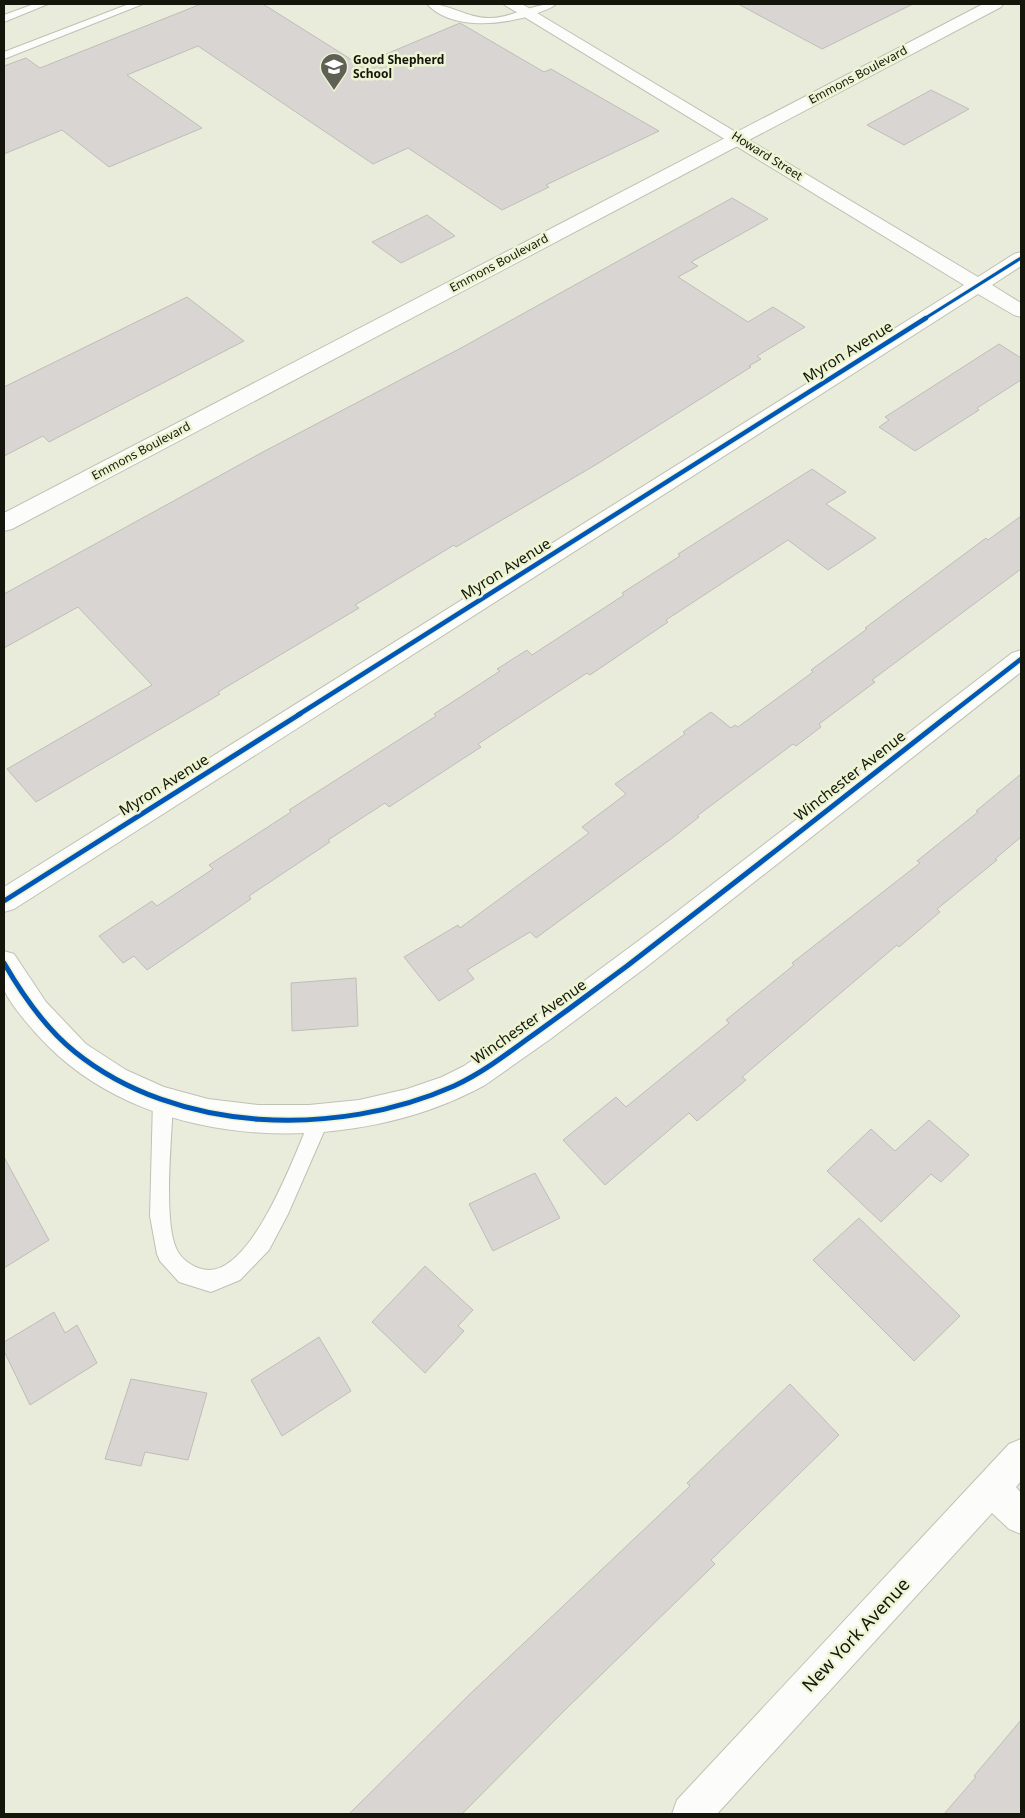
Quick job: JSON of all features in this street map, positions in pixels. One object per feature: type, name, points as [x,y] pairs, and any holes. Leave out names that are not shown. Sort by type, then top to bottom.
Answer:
[{"type":"street","name":"Howard Street","points":[[511,4],[738,138],[1021,311]]},
{"type":"street","name":"Emmons Boulevard","points":[[4,523],[995,4]]},
{"type":"street","name":"Myron Avenue","points":[[4,901],[1021,258]]},
{"type":"street","name":"Winchester Avenue","points":[[4,963],[16,984],[43,1022],[78,1055],[121,1082],[163,1100],[183,1107],[252,1120],[319,1120],[396,1107],[450,1088],[487,1068],[596,990],[1021,659]]},
{"type":"street","name":"New York Avenue","points":[[691,1814],[1021,1456]]},
{"type":"street","points":[[992,1488],[1021,1517]]},
{"type":"lane","points":[[4,19],[42,4]]},
{"type":"lane","points":[[4,56],[138,4]]},
{"type":"lane","points":[[432,4],[453,16],[486,22],[528,13],[551,4]]},
{"type":"lane","points":[[163,1100],[160,1216],[167,1254],[186,1275],[211,1282],[234,1274],[262,1243],[281,1207],[319,1120]]},
{"type":"building","name":"Good Shepherd School","points":[[201,4],[263,4],[360,65],[460,23],[544,72],[551,69],[659,131],[546,185],[549,187],[502,210],[408,148],[373,164],[198,46],[127,75],[202,128],[109,167],[62,130],[4,154],[4,66],[26,58],[40,68]]},
{"type":"building","points":[[738,4],[913,4],[822,49]]},
{"type":"building","points":[[931,90],[969,109],[904,145],[867,125]]},
{"type":"building","points":[[732,198],[768,219],[691,262],[698,266],[678,277],[748,322],[773,307],[805,327],[757,356],[761,359],[749,366],[751,367],[597,464],[456,547],[454,545],[355,605],[359,608],[218,692],[220,694],[36,802],[7,769],[152,685],[78,607],[4,648],[4,594],[261,453],[461,348]]},
{"type":"building","points":[[427,215],[455,236],[401,263],[372,242]]},
{"type":"building","points":[[187,297],[244,341],[49,442],[43,436],[4,456],[4,387]]},
{"type":"building","points":[[999,344],[1021,358],[1021,380],[977,408],[979,410],[915,451],[879,427],[889,420],[885,417]]},
{"type":"building","points":[[812,469],[846,492],[826,504],[876,538],[828,570],[788,540],[666,620],[668,622],[590,675],[587,673],[478,744],[481,747],[389,807],[385,803],[328,840],[330,842],[249,896],[251,899],[147,970],[134,956],[123,963],[99,936],[152,901],[157,906],[213,869],[209,865],[291,812],[289,810],[436,716],[434,714],[500,671],[497,669],[527,650],[532,655],[624,595],[622,593],[680,556],[678,554]]},
{"type":"building","points":[[1021,516],[1021,569],[872,680],[875,682],[819,724],[821,727],[796,746],[793,744],[697,816],[699,817],[671,839],[536,938],[530,932],[467,970],[474,979],[439,1001],[404,957],[458,925],[460,928],[589,833],[582,827],[626,794],[615,784],[685,734],[683,732],[711,712],[731,728],[735,725],[738,727],[813,672],[811,670],[867,629],[865,628],[986,538],[988,540]]},
{"type":"building","points":[[1021,774],[1021,837],[995,859],[997,860],[937,909],[940,912],[899,947],[897,945],[742,1077],[746,1080],[697,1121],[689,1113],[605,1185],[563,1140],[616,1097],[626,1107],[729,1023],[726,1020],[794,965],[792,963],[920,863],[917,861],[978,812],[976,811]]},
{"type":"building","points":[[356,978],[358,1026],[292,1031],[291,983]]},
{"type":"building","points":[[929,1120],[969,1155],[941,1182],[931,1174],[881,1222],[827,1171],[871,1129],[895,1151]]},
{"type":"building","points":[[4,1157],[49,1240],[4,1268]]},
{"type":"building","points":[[535,1173],[560,1218],[493,1251],[469,1204]]},
{"type":"building","points":[[859,1218],[960,1316],[914,1361],[813,1260]]},
{"type":"building","points":[[425,1266],[473,1310],[458,1326],[464,1331],[425,1373],[372,1322]]},
{"type":"building","points":[[54,1312],[65,1333],[77,1325],[97,1363],[30,1405],[4,1351],[4,1342]]},
{"type":"building","points":[[319,1337],[351,1391],[282,1436],[251,1380]]},
{"type":"building","points":[[131,1379],[207,1393],[188,1460],[145,1452],[141,1466],[105,1459]]},
{"type":"building","points":[[790,1384],[839,1435],[711,1560],[715,1564],[566,1709],[462,1814],[349,1814],[470,1694],[690,1486],[687,1483]]},
{"type":"building","points":[[1021,1720],[1021,1814],[944,1814],[976,1777],[974,1776]]},
{"type":"cycle path","points":[[4,901],[1021,258]]},
{"type":"cycle path","points":[[4,963],[36,1011],[76,1053],[115,1080],[160,1099],[208,1112],[258,1119],[309,1119],[359,1114],[407,1103],[463,1081],[539,1031],[667,935],[1021,659]]},
{"type":"place","name":"Good Shepherd School","points":[[334,91]]}]
